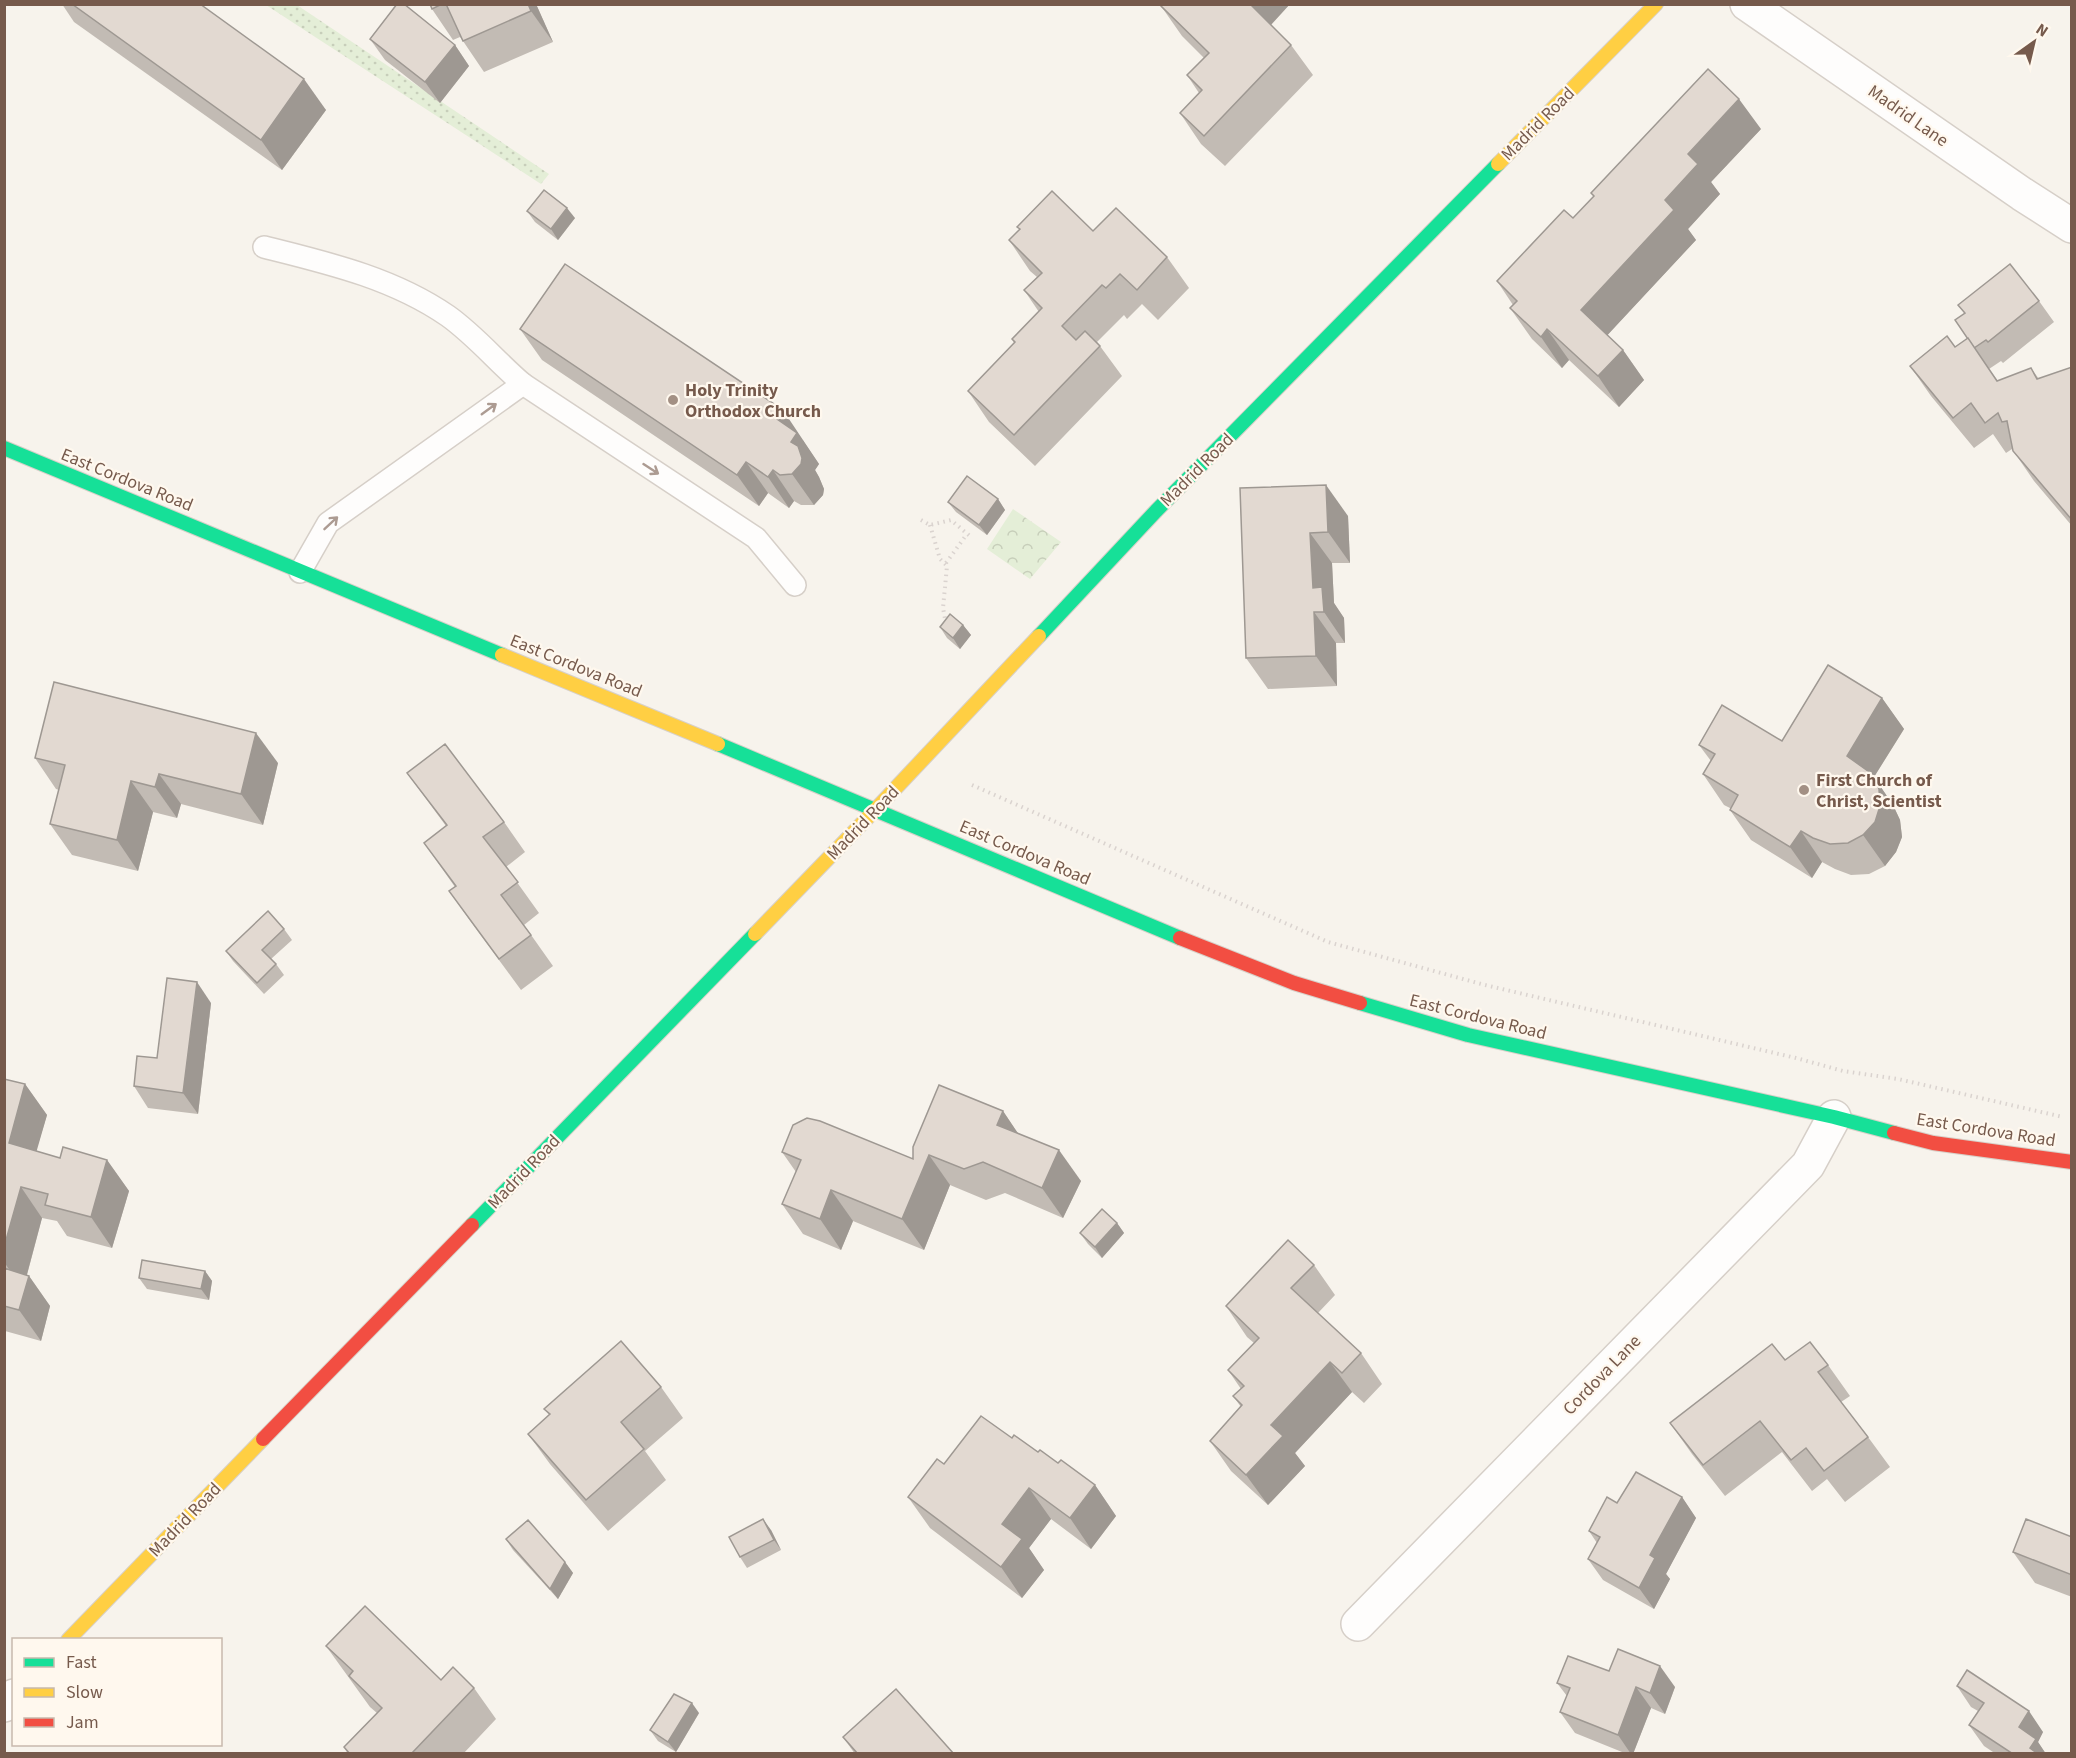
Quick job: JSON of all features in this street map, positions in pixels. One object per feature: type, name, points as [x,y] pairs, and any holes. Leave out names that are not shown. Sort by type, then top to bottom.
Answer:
[{"type":"street","name":"Madrid Road","points":[[70,1638],[876,809],[1164,503],[1656,4]]},
{"type":"street","name":"Madrid Lane","points":[[1747,4],[2072,226]]},
{"type":"street","name":"East Cordova Road","points":[[4,448],[876,809],[1186,941],[1294,983],[1468,1035],[1834,1117],[1933,1143],[2072,1162]]},
{"type":"street","name":"Cordova Lane","points":[[1358,1624],[1808,1165],[1834,1117]]},
{"type":"lane","points":[[264,247],[346,268],[409,293],[448,316],[523,384],[756,538],[795,585]]},
{"type":"lane","points":[[300,572],[328,524],[523,384]]},
{"type":"path","points":[[921,520],[930,525],[951,520],[971,537]]},
{"type":"path","points":[[930,525],[940,559],[945,563]]},
{"type":"path","points":[[947,626],[943,608],[945,563],[967,534]]},
{"type":"path","points":[[972,785],[1328,942],[1485,985],[1843,1071],[1898,1080],[2072,1118]]},
{"type":"green space","points":[[266,5],[297,5],[549,174],[541,184]]},
{"type":"green space","points":[[1013,509],[1061,542],[1030,579],[987,549]]},
{"type":"building","points":[[72,4],[200,4],[304,79],[261,140]]},
{"type":"building","points":[[397,4],[404,4],[455,45],[425,82],[370,39]]},
{"type":"building","points":[[430,4],[442,4],[432,9]]},
{"type":"building","points":[[446,4],[528,4],[531,11],[463,41]]},
{"type":"building","points":[[1162,4],[1250,4],[1291,45],[1204,136],[1180,113],[1202,90],[1187,75],[1209,53],[1161,6]]},
{"type":"building","points":[[1708,69],[1739,99],[1688,154],[1698,164],[1665,200],[1674,210],[1581,310],[1623,350],[1598,376],[1547,329],[1541,337],[1510,308],[1517,301],[1497,281],[1564,210],[1573,218],[1594,196],[1591,193]]},
{"type":"building","points":[[544,190],[567,208],[551,229],[527,211]]},
{"type":"building","points":[[1052,191],[1093,231],[1116,208],[1167,257],[1137,290],[1120,274],[1106,288],[1102,285],[1062,326],[1076,340],[1085,331],[1100,346],[1014,435],[968,391],[1015,342],[1012,339],[1042,308],[1024,290],[1042,273],[1009,240],[1020,229],[1017,227]]},
{"type":"building","name":"Holy Trinity Orthodox Church","points":[[565,264],[783,410],[777,419],[797,433],[791,442],[798,446],[802,458],[801,464],[792,474],[780,475],[773,470],[768,477],[746,462],[737,475],[520,329]]},
{"type":"building","points":[[2010,264],[2039,301],[1988,342],[1986,340],[1974,348],[1955,320],[1965,313],[1958,305]]},
{"type":"building","points":[[1947,336],[1955,347],[1968,338],[1997,381],[2031,368],[2037,379],[2072,367],[2072,520],[2013,451],[2007,421],[2002,422],[1998,413],[1985,423],[1971,403],[1953,418],[1910,366]]},
{"type":"building","points":[[967,476],[998,499],[979,525],[948,502]]},
{"type":"building","points":[[1326,485],[1328,532],[1310,533],[1313,588],[1322,587],[1324,612],[1314,612],[1316,656],[1246,658],[1240,488]]},
{"type":"building","points":[[950,614],[963,625],[953,638],[940,627]]},
{"type":"building","name":"First Church of Christ, Scientist","points":[[1828,665],[1882,698],[1847,756],[1872,774],[1879,789],[1880,806],[1875,822],[1863,835],[1848,843],[1830,844],[1801,831],[1790,847],[1730,810],[1738,795],[1703,774],[1715,754],[1699,745],[1722,705],[1782,741]]},
{"type":"building","points":[[54,682],[256,733],[241,794],[159,774],[155,787],[131,781],[117,840],[50,824],[65,765],[35,758]]},
{"type":"building","points":[[445,744],[504,822],[483,837],[518,882],[501,895],[531,935],[499,959],[449,891],[456,886],[424,843],[447,825],[407,773]]},
{"type":"building","points":[[268,911],[284,929],[262,950],[276,964],[257,983],[226,951]]},
{"type":"building","points":[[167,978],[197,982],[183,1093],[134,1086],[137,1056],[157,1058]]},
{"type":"building","points":[[4,1079],[25,1084],[9,1143],[60,1158],[63,1147],[107,1160],[91,1217],[45,1205],[48,1194],[21,1187],[4,1247]]},
{"type":"building","points":[[939,1085],[1003,1111],[997,1125],[1059,1150],[1042,1188],[983,1162],[964,1169],[929,1155],[902,1219],[831,1190],[820,1219],[782,1204],[801,1160],[782,1152],[793,1125],[807,1118],[820,1121],[913,1159],[913,1147]]},
{"type":"building","points":[[1102,1209],[1117,1223],[1095,1247],[1080,1233]]},
{"type":"building","points":[[1288,1240],[1314,1265],[1291,1288],[1361,1353],[1342,1373],[1330,1362],[1271,1425],[1283,1436],[1246,1475],[1210,1441],[1242,1405],[1233,1396],[1244,1386],[1228,1370],[1259,1338],[1226,1306]]},
{"type":"building","points":[[142,1260],[205,1271],[201,1289],[139,1278]]},
{"type":"building","points":[[4,1268],[29,1276],[19,1310],[4,1306]]},
{"type":"building","points":[[621,1341],[661,1387],[621,1422],[644,1449],[586,1500],[528,1434],[550,1414],[544,1409]]},
{"type":"building","points":[[1810,1342],[1828,1365],[1818,1372],[1868,1437],[1824,1471],[1806,1448],[1791,1460],[1760,1421],[1703,1465],[1670,1423],[1772,1344],[1785,1360]]},
{"type":"building","points":[[981,1416],[1012,1438],[1014,1435],[1058,1463],[1061,1460],[1095,1485],[1070,1518],[1029,1488],[1002,1524],[1022,1539],[1001,1567],[908,1497],[937,1459],[944,1464]]},
{"type":"building","points":[[1636,1472],[1682,1497],[1650,1555],[1655,1558],[1639,1588],[1588,1559],[1600,1537],[1589,1531],[1607,1497],[1617,1503]]},
{"type":"building","points":[[763,1519],[774,1540],[740,1557],[729,1537]]},
{"type":"building","points":[[2026,1519],[2072,1537],[2072,1575],[2013,1552]]},
{"type":"building","points":[[528,1520],[565,1562],[550,1589],[506,1539]]},
{"type":"building","points":[[365,1606],[441,1680],[453,1667],[474,1688],[411,1754],[350,1754],[344,1747],[382,1708],[349,1676],[353,1671],[326,1646]]},
{"type":"building","points":[[1618,1649],[1660,1666],[1650,1693],[1636,1687],[1618,1735],[1560,1712],[1570,1688],[1557,1683],[1568,1656],[1609,1671]]},
{"type":"building","points":[[1967,1670],[2029,1711],[2019,1727],[2036,1739],[2030,1748],[2038,1754],[2013,1754],[1969,1725],[1984,1703],[1957,1686]]},
{"type":"building","points":[[896,1689],[954,1754],[858,1754],[843,1737]]},
{"type":"building","points":[[674,1694],[692,1703],[668,1742],[650,1730]]},
{"type":"traffic: fast","points":[[1039,636],[1156,511],[1498,164]]},
{"type":"traffic: fast","points":[[4,448],[502,655]]},
{"type":"traffic: fast","points":[[718,744],[1180,938]]},
{"type":"traffic: fast","points":[[472,1225],[755,934]]},
{"type":"traffic: fast","points":[[1360,1003],[1468,1035],[1834,1117],[1894,1133]]},
{"type":"traffic: slow","points":[[1498,164],[1656,4]]},
{"type":"traffic: slow","points":[[755,934],[1039,636]]},
{"type":"traffic: slow","points":[[502,655],[718,744]]},
{"type":"traffic: slow","points":[[70,1638],[263,1439]]},
{"type":"traffic: jam","points":[[1180,938],[1294,983],[1360,1003]]},
{"type":"traffic: jam","points":[[1894,1133],[1933,1143],[2072,1162]]},
{"type":"traffic: jam","points":[[263,1439],[472,1225]]},
{"type":"place","name":"Holy Trinity Orthodox Church","points":[[673,400]]},
{"type":"place","name":"First Church of Christ, Scientist","points":[[1804,790]]}]
